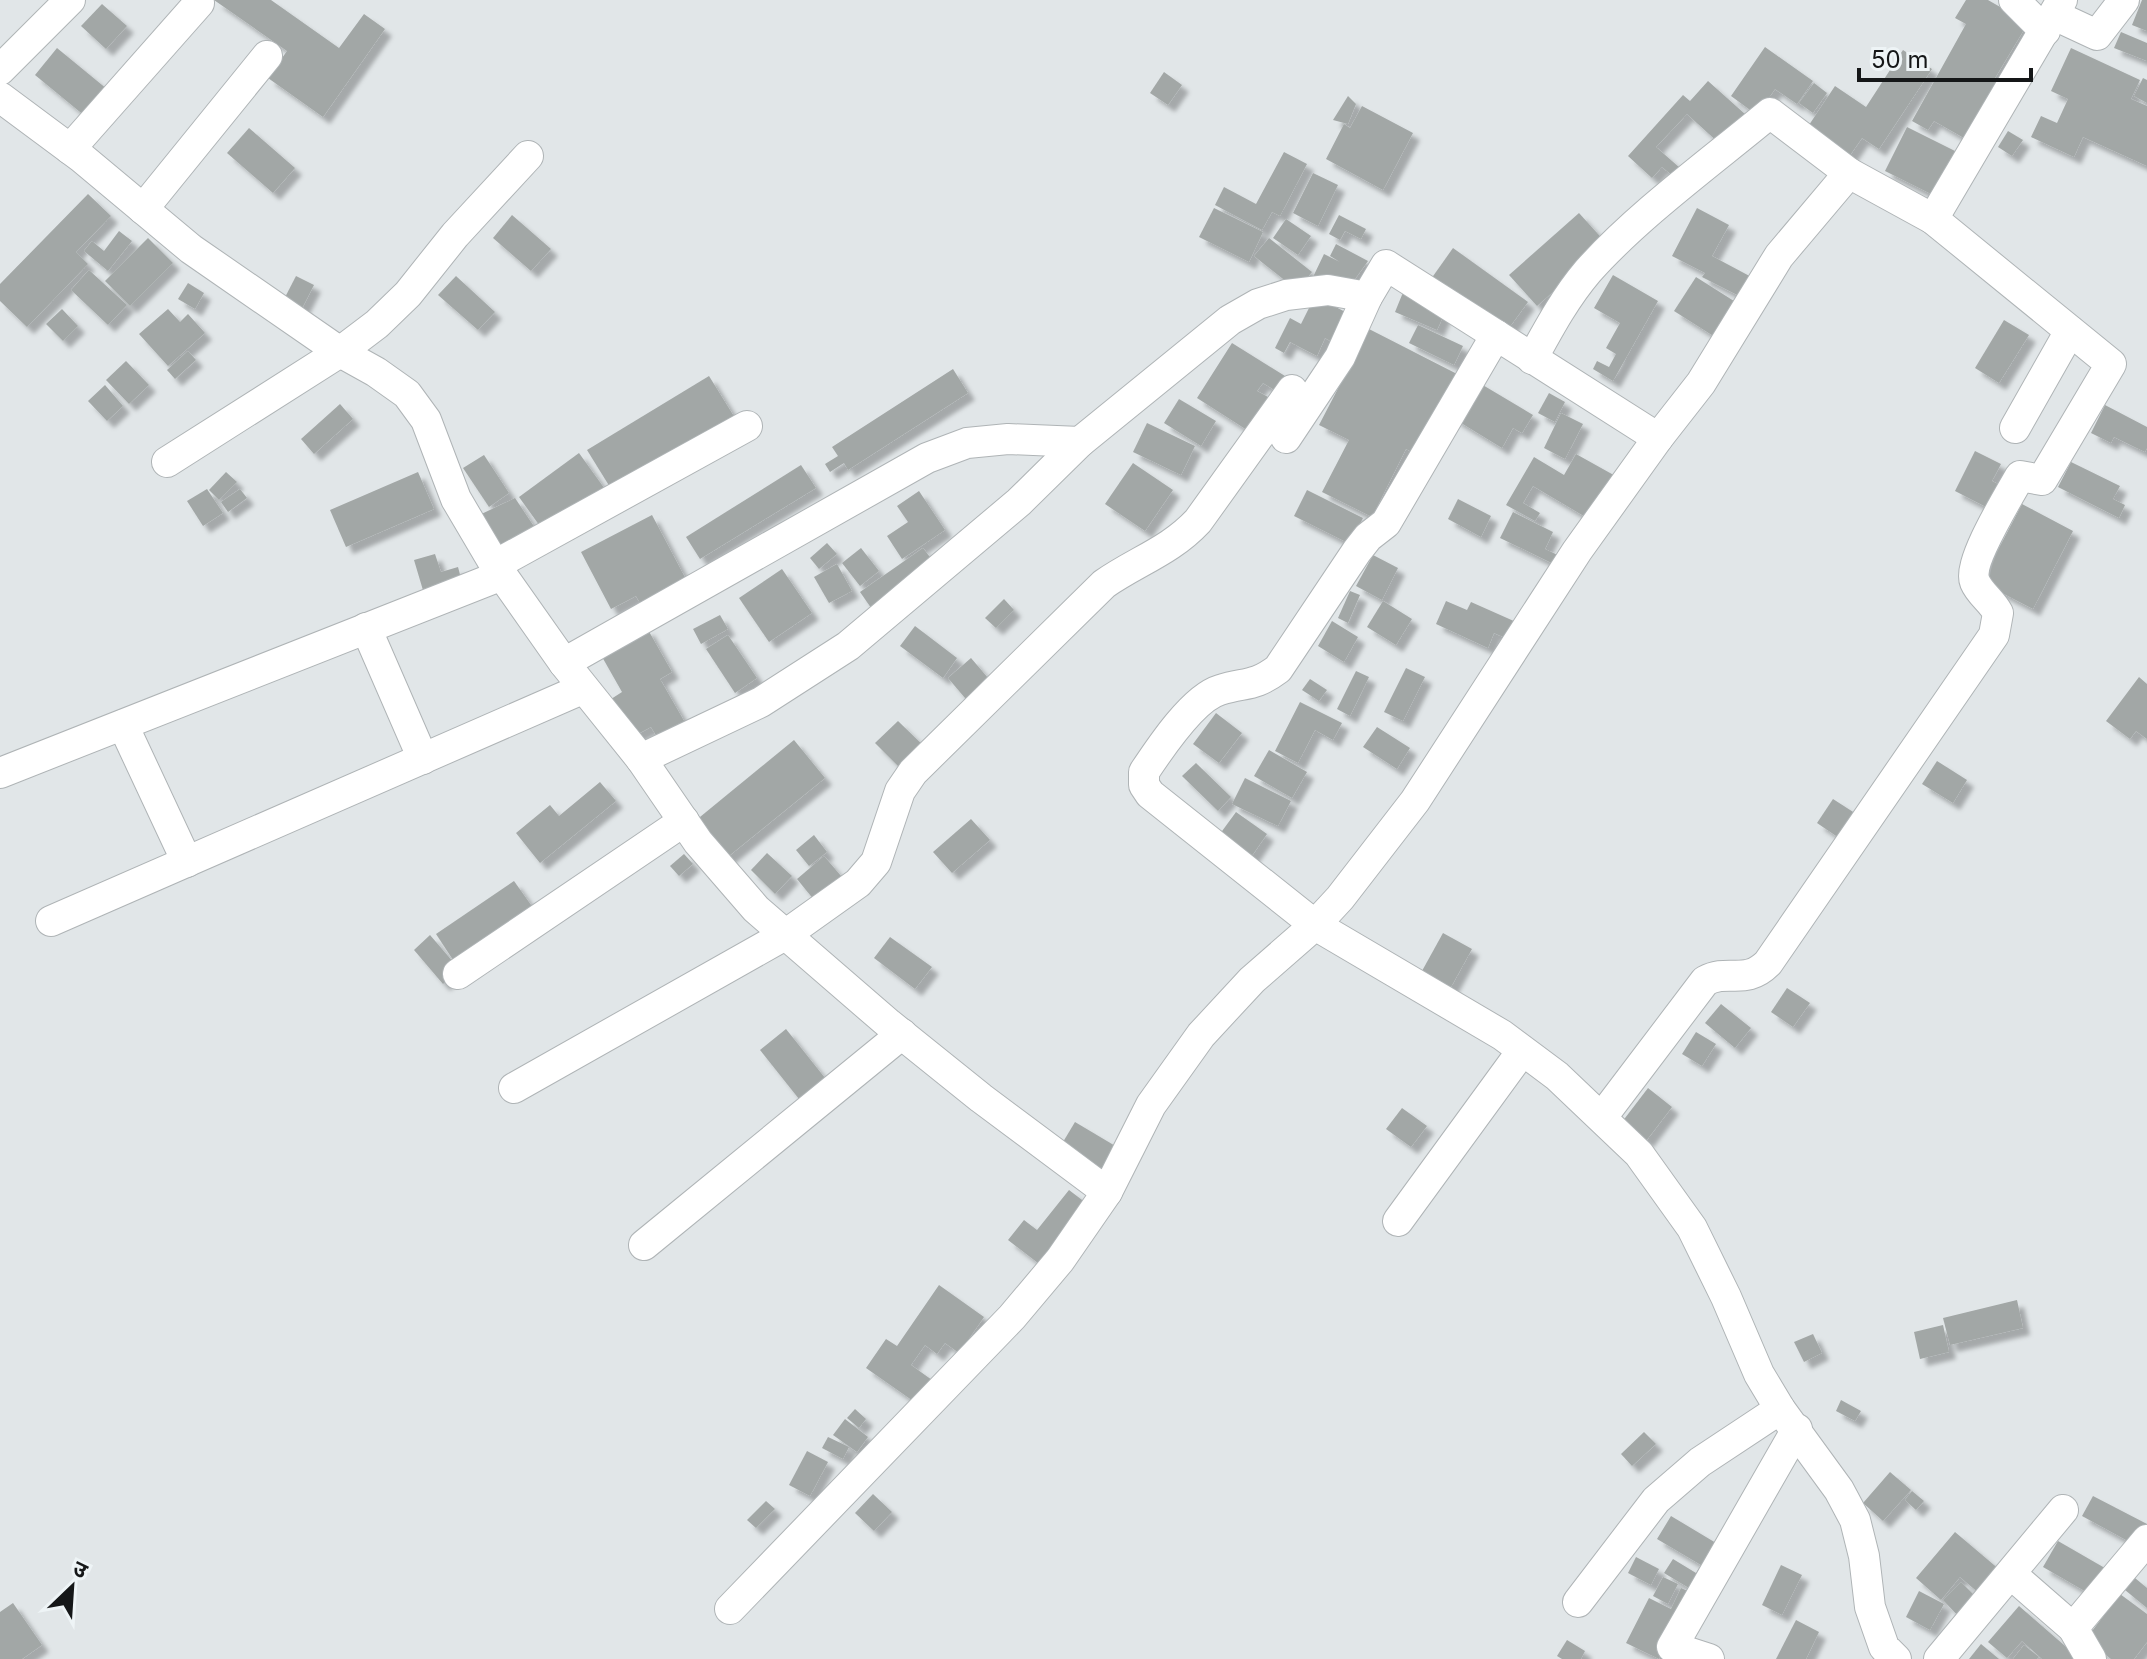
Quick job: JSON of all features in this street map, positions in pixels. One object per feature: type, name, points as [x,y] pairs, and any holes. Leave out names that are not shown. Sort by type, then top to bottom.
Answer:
[{"type":"street","points":[[0,70],[70,0]]},
{"type":"street","points":[[2014,0],[2097,35],[2124,0]]},
{"type":"street","points":[[70,149],[199,3]]},
{"type":"street","points":[[1933,219],[2054,15]]},
{"type":"street","points":[[143,209],[267,56]]},
{"type":"street","points":[[0,97],[70,149],[191,249],[340,352],[407,394],[426,420],[456,499],[499,570],[582,689],[641,759],[698,842],[756,909],[981,1098],[1107,1192]]},
{"type":"street","points":[[1532,359],[1561,306],[1588,271],[1629,231],[1770,113],[1849,173],[1933,219],[2111,364],[2042,480],[2020,476],[1979,556],[1973,573],[1974,581],[1998,613],[1994,635],[1768,963],[1758,972],[1746,976],[1715,975],[1705,981],[1602,1117]]},
{"type":"street","points":[[167,462],[340,352],[377,324],[408,294],[455,235],[528,156]]},
{"type":"street","points":[[730,1609],[1012,1317],[1060,1260],[1107,1192],[1151,1105],[1201,1035],[1252,980],[1315,925],[1340,898],[1415,801],[1577,551],[1701,383],[1779,256],[1849,173]]},
{"type":"street","points":[[1286,438],[1340,357],[1367,297],[1386,265],[1658,438]]},
{"type":"street","points":[[641,759],[761,702],[848,646],[1009,511],[1080,442],[1230,320],[1258,304],[1286,295],[1328,290],[1367,297]]},
{"type":"street","points":[[2015,428],[2070,331]]},
{"type":"street","points":[[1496,335],[1386,523],[1362,544],[1278,669],[1265,678],[1244,686],[1219,690],[1201,700],[1144,772],[1144,785],[1150,794],[1315,925],[1488,1027],[1557,1076],[1639,1154],[1692,1228],[1759,1374],[1839,1490],[1855,1520],[1864,1556],[1870,1607],[1884,1647],[1896,1659]]},
{"type":"street","points":[[514,1088],[785,935],[858,883],[876,862],[900,791],[913,772],[1104,584],[1131,565],[1159,554],[1190,530],[1292,390]]},
{"type":"street","points":[[0,773],[366,628],[499,570],[747,426]]},
{"type":"street","points":[[564,663],[927,458],[967,443],[1008,439],[1080,442]]},
{"type":"street","points":[[366,628],[423,759]]},
{"type":"street","points":[[51,921],[582,689]]},
{"type":"street","points":[[123,725],[187,862]]},
{"type":"street","points":[[458,974],[684,821]]},
{"type":"street","points":[[644,1245],[902,1034]]},
{"type":"street","points":[[1398,1221],[1522,1051]]},
{"type":"street","points":[[1578,1602],[1656,1500],[1700,1462],[1788,1419]]},
{"type":"street","points":[[1709,1659],[1668,1653],[1788,1419]]},
{"type":"street","points":[[1939,1659],[2063,1510]]},
{"type":"street","points":[[2073,1628],[2147,1540]]},
{"type":"street","points":[[2011,1574],[2073,1628],[2091,1659]]},
{"type":"building","points":[[214,0],[271,0],[339,48],[364,14],[385,29],[323,117],[268,78],[287,51]]},
{"type":"building","points":[[1966,0],[1988,0],[2028,23],[1995,78],[1999,80],[1971,142],[1934,121],[1928,130],[1912,121],[1966,24],[1955,18]]},
{"type":"building","points":[[2142,0],[2147,0],[2147,31],[2132,25]]},
{"type":"building","points":[[102,4],[127,26],[106,49],[81,26]]},
{"type":"building","points":[[2121,32],[2147,43],[2147,61],[2114,48]]},
{"type":"building","points":[[1765,47],[1813,81],[1797,104],[1775,89],[1757,115],[1731,96]]},
{"type":"building","points":[[57,48],[113,94],[91,121],[35,75]]},
{"type":"building","points":[[2071,48],[2140,80],[2131,99],[2147,106],[2147,166],[2083,137],[2074,157],[2031,137],[2041,116],[2057,123],[2068,99],[2051,91]]},
{"type":"building","points":[[1903,50],[1932,69],[1879,149],[1862,138],[1846,161],[1807,128],[1835,86],[1866,107]]},
{"type":"building","points":[[1164,72],[1182,85],[1168,105],[1150,93]]},
{"type":"building","points":[[2143,78],[2147,80],[2147,103],[2134,96]]},
{"type":"building","points":[[1708,81],[1746,115],[1720,144],[1687,114],[1656,147],[1680,168],[1673,176],[1662,167],[1652,178],[1628,156],[1683,95],[1690,101]]},
{"type":"building","points":[[1814,83],[1827,93],[1813,113],[1799,103]]},
{"type":"building","points":[[1348,96],[1356,104],[1348,124],[1333,120]]},
{"type":"building","points":[[1362,106],[1413,133],[1383,190],[1326,159],[1344,124],[1350,128]]},
{"type":"building","points":[[1907,127],[1963,155],[1941,199],[1885,171]]},
{"type":"building","points":[[249,128],[295,168],[273,193],[227,153]]},
{"type":"building","points":[[2008,131],[2023,140],[2012,156],[1998,147]]},
{"type":"building","points":[[1284,152],[1307,164],[1280,216],[1272,212],[1262,230],[1215,205],[1224,187],[1256,204]]},
{"type":"building","points":[[1313,173],[1338,185],[1318,226],[1293,213]]},
{"type":"building","points":[[88,194],[111,216],[76,252],[88,264],[27,327],[0,301],[0,284]]},
{"type":"building","points":[[1214,208],[1263,232],[1249,262],[1199,237]]},
{"type":"building","points":[[1697,208],[1729,225],[1712,256],[1757,280],[1747,300],[1702,277],[1705,273],[1672,256]]},
{"type":"building","points":[[1579,213],[1607,244],[1537,306],[1509,275]]},
{"type":"building","points":[[512,215],[551,249],[531,271],[493,238]]},
{"type":"building","points":[[1339,215],[1366,229],[1361,239],[1345,231],[1340,240],[1329,234]]},
{"type":"building","points":[[1286,219],[1311,236],[1298,255],[1273,238]]},
{"type":"building","points":[[119,231],[132,241],[108,271],[84,251],[92,241],[104,251]]},
{"type":"building","points":[[148,238],[173,263],[130,306],[105,281]]},
{"type":"building","points":[[1269,238],[1312,272],[1297,290],[1254,256]]},
{"type":"building","points":[[1336,244],[1368,261],[1347,290],[1313,277],[1324,254],[1340,262],[1330,256]]},
{"type":"building","points":[[1453,248],[1528,302],[1506,332],[1431,279]]},
{"type":"building","points":[[89,270],[127,305],[108,325],[71,290]]},
{"type":"building","points":[[1613,275],[1658,301],[1613,381],[1593,369],[1597,361],[1609,367],[1616,354],[1606,348],[1620,323],[1594,308]]},
{"type":"building","points":[[296,276],[314,285],[298,316],[280,307]]},
{"type":"building","points":[[456,276],[495,312],[478,330],[438,295]]},
{"type":"building","points":[[1696,277],[1745,308],[1715,337],[1674,311]]},
{"type":"building","points":[[188,283],[204,293],[195,309],[178,299]]},
{"type":"building","points":[[1404,290],[1447,308],[1437,330],[1395,312]]},
{"type":"building","points":[[1315,296],[1351,315],[1336,344],[1325,338],[1317,356],[1290,342],[1284,353],[1275,348],[1290,318],[1301,324]]},
{"type":"building","points":[[62,309],[78,326],[63,341],[46,324]]},
{"type":"building","points":[[168,309],[180,322],[188,314],[205,333],[168,366],[139,334]]},
{"type":"building","points":[[2004,320],[2029,335],[1999,383],[1975,368]]},
{"type":"building","points":[[1418,325],[1463,346],[1454,365],[1409,343]]},
{"type":"building","points":[[1369,329],[1459,375],[1418,455],[1406,449],[1372,517],[1322,492],[1349,440],[1319,425]]},
{"type":"building","points":[[1232,343],[1285,376],[1276,391],[1263,383],[1257,391],[1268,397],[1247,430],[1197,398]]},
{"type":"building","points":[[188,351],[196,360],[175,379],[167,370]]},
{"type":"building","points":[[126,361],[149,385],[129,404],[106,380]]},
{"type":"building","points":[[953,369],[968,393],[848,470],[844,463],[830,472],[825,464],[838,456],[832,447]]},
{"type":"building","points":[[709,376],[735,418],[613,492],[587,450]]},
{"type":"building","points":[[1476,381],[1533,415],[1522,433],[1513,428],[1502,448],[1453,418]]},
{"type":"building","points":[[105,385],[123,406],[107,421],[88,401]]},
{"type":"building","points":[[1549,393],[1565,402],[1555,422],[1538,413]]},
{"type":"building","points":[[1179,399],[1216,421],[1201,446],[1164,423]]},
{"type":"building","points":[[340,404],[353,419],[314,454],[301,439]]},
{"type":"building","points":[[2105,405],[2147,427],[2145,452],[2114,437],[2111,443],[2091,433]]},
{"type":"building","points":[[1561,413],[1583,424],[1565,459],[1544,448]]},
{"type":"building","points":[[1147,423],[1195,446],[1181,475],[1133,452]]},
{"type":"building","points":[[1975,451],[2001,464],[1992,481],[2004,487],[1992,510],[1955,491]]},
{"type":"building","points":[[579,453],[607,492],[547,536],[519,497]]},
{"type":"building","points":[[1576,454],[1619,478],[1594,522],[1533,486],[1523,503],[1540,513],[1535,521],[1506,505],[1534,457],[1564,475]]},
{"type":"building","points":[[484,455],[509,493],[489,507],[463,468]]},
{"type":"building","points":[[2071,462],[2120,486],[2113,499],[2125,505],[2119,518],[2058,487]]},
{"type":"building","points":[[1133,463],[1173,490],[1145,531],[1105,504]]},
{"type":"building","points":[[801,465],[816,488],[700,559],[686,537]]},
{"type":"building","points":[[226,472],[237,482],[219,500],[209,490]]},
{"type":"building","points":[[418,472],[434,509],[346,547],[330,510]]},
{"type":"building","points":[[207,489],[223,513],[203,526],[187,501]]},
{"type":"building","points":[[240,489],[247,498],[228,512],[221,502]]},
{"type":"building","points":[[1307,490],[1363,518],[1350,544],[1294,516]]},
{"type":"building","points":[[919,491],[945,530],[902,559],[887,536],[908,522],[897,506]]},
{"type":"building","points":[[515,498],[541,537],[496,556],[475,517]]},
{"type":"building","points":[[1458,499],[1491,516],[1481,537],[1448,519]]},
{"type":"building","points":[[2022,504],[2073,531],[2033,609],[1981,582]]},
{"type":"building","points":[[1513,512],[1553,532],[1545,549],[1566,559],[1562,568],[1500,538]]},
{"type":"building","points":[[652,515],[689,585],[643,608],[636,596],[611,609],[581,552]]},
{"type":"building","points":[[827,543],[837,554],[819,569],[810,558]]},
{"type":"building","points":[[861,548],[879,571],[860,586],[842,563]]},
{"type":"building","points":[[923,548],[939,569],[876,615],[860,592]]},
{"type":"building","points":[[435,554],[441,572],[458,567],[463,586],[425,597],[414,560]]},
{"type":"building","points":[[1373,555],[1398,568],[1382,600],[1356,586]]},
{"type":"building","points":[[837,564],[852,591],[829,603],[814,577]]},
{"type":"building","points":[[782,569],[812,613],[769,642],[739,598]]},
{"type":"building","points":[[1350,591],[1360,595],[1348,623],[1338,618]]},
{"type":"building","points":[[1004,599],[1014,610],[996,628],[985,618]]},
{"type":"building","points":[[1383,601],[1412,619],[1396,645],[1367,627]]},
{"type":"building","points":[[1446,601],[1467,610],[1471,602],[1525,626],[1517,643],[1494,633],[1488,648],[1436,624]]},
{"type":"building","points":[[720,615],[728,629],[701,644],[693,629]]},
{"type":"building","points":[[1332,621],[1358,637],[1344,662],[1318,646]]},
{"type":"building","points":[[915,626],[957,658],[943,678],[900,646]]},
{"type":"building","points":[[647,628],[672,672],[660,679],[687,726],[660,742],[651,727],[630,738],[608,701],[622,692],[601,655]]},
{"type":"building","points":[[728,635],[757,678],[735,693],[706,649]]},
{"type":"building","points":[[971,658],[994,685],[971,705],[948,678]]},
{"type":"building","points":[[1406,668],[1425,677],[1403,721],[1384,712]]},
{"type":"building","points":[[1356,671],[1369,677],[1350,716],[1337,709]]},
{"type":"building","points":[[2139,677],[2147,684],[2147,739],[2136,731],[2130,739],[2106,721]]},
{"type":"building","points":[[1310,679],[1327,690],[1319,701],[1302,690]]},
{"type":"building","points":[[1300,702],[1342,723],[1333,740],[1315,730],[1298,763],[1275,751]]},
{"type":"building","points":[[1216,713],[1242,733],[1219,763],[1193,744]]},
{"type":"building","points":[[898,721],[930,752],[907,775],[875,743]]},
{"type":"building","points":[[1377,727],[1410,748],[1397,769],[1363,747]]},
{"type":"building","points":[[794,740],[825,778],[719,864],[689,826]]},
{"type":"building","points":[[1269,750],[1307,772],[1292,798],[1254,776]]},
{"type":"building","points":[[1937,761],[1967,780],[1953,803],[1922,784]]},
{"type":"building","points":[[1196,763],[1231,797],[1218,811],[1182,776]]},
{"type":"building","points":[[1245,778],[1291,801],[1278,826],[1232,804]]},
{"type":"building","points":[[600,782],[616,801],[540,863],[516,833],[550,805],[559,816]]},
{"type":"building","points":[[1833,799],[1864,819],[1848,844],[1817,823]]},
{"type":"building","points":[[1236,812],[1267,834],[1249,860],[1217,838]]},
{"type":"building","points":[[971,819],[990,840],[952,873],[933,852]]},
{"type":"building","points":[[814,835],[827,852],[809,866],[796,850]]},
{"type":"building","points":[[767,853],[792,876],[775,894],[751,870]]},
{"type":"building","points":[[684,854],[693,864],[679,876],[670,866]]},
{"type":"building","points":[[824,856],[847,883],[819,906],[797,879]]},
{"type":"building","points":[[514,881],[536,912],[457,966],[436,934]]},
{"type":"building","points":[[1443,933],[1472,949],[1446,996],[1417,980]]},
{"type":"building","points":[[430,935],[460,970],[443,984],[414,950]]},
{"type":"building","points":[[890,937],[932,967],[915,989],[874,958]]},
{"type":"building","points":[[1787,988],[1810,1003],[1793,1027],[1771,1012]]},
{"type":"building","points":[[1721,1004],[1751,1028],[1735,1048],[1705,1023]]},
{"type":"building","points":[[786,1029],[829,1083],[803,1104],[760,1050]]},
{"type":"building","points":[[1696,1032],[1716,1044],[1702,1066],[1682,1054]]},
{"type":"building","points":[[1648,1088],[1672,1107],[1646,1141],[1622,1122]]},
{"type":"building","points":[[1402,1108],[1427,1126],[1411,1147],[1386,1129]]},
{"type":"building","points":[[1075,1122],[1117,1147],[1102,1172],[1060,1147]]},
{"type":"building","points":[[1069,1190],[1086,1203],[1038,1263],[1008,1240],[1024,1220],[1037,1230]]},
{"type":"building","points":[[939,1285],[984,1317],[959,1353],[945,1343],[937,1354],[925,1345],[911,1365],[932,1380],[916,1403],[866,1368],[886,1339],[897,1346]]},
{"type":"building","points":[[2017,1300],[2023,1328],[1950,1345],[1943,1318]]},
{"type":"building","points":[[1943,1325],[1949,1352],[1920,1359],[1914,1332]]},
{"type":"building","points":[[1813,1334],[1822,1353],[1804,1362],[1794,1342]]},
{"type":"building","points":[[1841,1400],[1861,1411],[1855,1421],[1836,1411]]},
{"type":"building","points":[[855,1409],[866,1419],[859,1428],[847,1418]]},
{"type":"building","points":[[845,1419],[868,1437],[857,1452],[833,1435]]},
{"type":"building","points":[[1644,1432],[1656,1444],[1632,1466],[1621,1454]]},
{"type":"building","points":[[828,1437],[849,1447],[843,1459],[822,1448]]},
{"type":"building","points":[[807,1451],[828,1462],[810,1496],[789,1485]]},
{"type":"building","points":[[1890,1472],[1911,1490],[1883,1521],[1863,1503]]},
{"type":"building","points":[[1912,1491],[1924,1501],[1916,1510],[1905,1500]]},
{"type":"building","points":[[873,1494],[892,1512],[874,1531],[855,1513]]},
{"type":"building","points":[[2093,1496],[2147,1524],[2137,1546],[2082,1516]]},
{"type":"building","points":[[766,1501],[775,1509],[756,1528],[747,1520]]},
{"type":"building","points":[[1671,1516],[1721,1546],[1694,1591],[1664,1573],[1673,1559],[1696,1573],[1701,1565],[1657,1539]]},
{"type":"building","points":[[1955,1532],[2007,1576],[1987,1600],[1960,1577],[1941,1600],[1916,1578]]},
{"type":"building","points":[[2058,1541],[2110,1571],[2095,1597],[2043,1567]]},
{"type":"building","points":[[1636,1557],[1659,1569],[1651,1585],[1628,1573]]},
{"type":"building","points":[[1781,1565],[1802,1575],[1782,1615],[1762,1605]]},
{"type":"building","points":[[1663,1577],[1678,1584],[1668,1604],[1653,1596]]},
{"type":"building","points":[[2135,1578],[2147,1588],[2147,1608],[2125,1590]]},
{"type":"building","points":[[1961,1582],[1981,1602],[1962,1620],[1943,1600]]},
{"type":"building","points":[[1681,1588],[1692,1593],[1659,1659],[1626,1643],[1649,1598],[1671,1609]]},
{"type":"building","points":[[1919,1591],[1944,1604],[1930,1630],[1906,1617]]},
{"type":"building","points":[[2120,1594],[2147,1614],[2147,1642],[2134,1659],[2111,1659],[2086,1639]]},
{"type":"building","points":[[13,1603],[42,1645],[22,1659],[0,1659],[0,1612]]},
{"type":"building","points":[[2019,1606],[2080,1659],[2042,1659],[2022,1641],[2007,1658],[1988,1642]]},
{"type":"building","points":[[1796,1620],[1819,1632],[1806,1659],[1776,1659]]},
{"type":"building","points":[[1567,1640],[1585,1651],[1581,1659],[1557,1656]]},
{"type":"building","points":[[1981,1644],[1999,1659],[1969,1659]]},
{"type":"building","points":[[2024,1645],[2039,1657],[2013,1659]]}]
